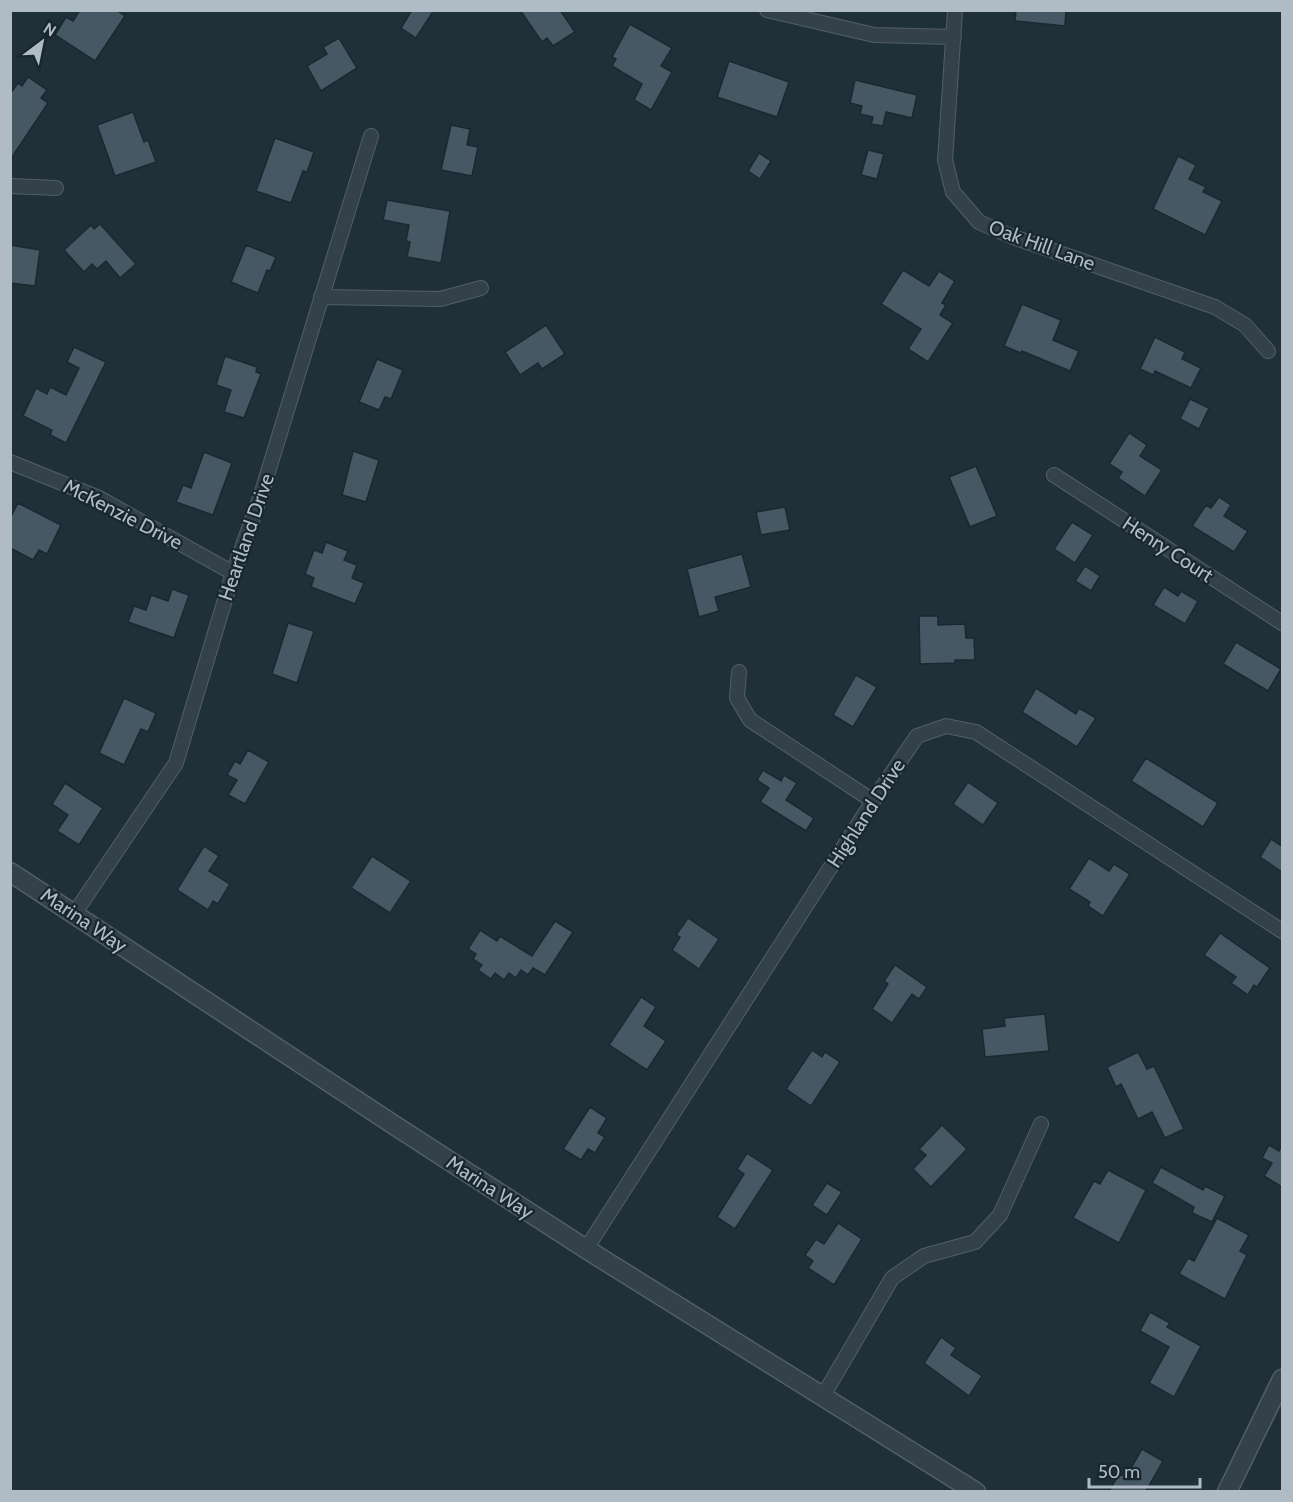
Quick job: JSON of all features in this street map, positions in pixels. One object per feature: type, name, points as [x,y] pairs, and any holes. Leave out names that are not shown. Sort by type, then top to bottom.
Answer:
[{"type":"street","points":[[767,10],[874,35],[954,37]]},
{"type":"street","name":"Oak Hill Lane","points":[[956,10],[945,160],[953,192],[979,222],[1013,237],[1215,307],[1245,325],[1268,351]]},
{"type":"street","name":"Heartland Drive","points":[[74,914],[176,763],[233,573],[261,495],[371,136]]},
{"type":"street","points":[[10,186],[56,188]]},
{"type":"street","points":[[321,297],[440,299],[481,288]]},
{"type":"street","name":"McKenzie Drive","points":[[10,462],[99,498],[233,573]]},
{"type":"street","name":"Henry Court","points":[[1054,475],[1282,623]]},
{"type":"street","points":[[739,672],[737,698],[750,720],[873,801]]},
{"type":"street","name":"Highland Drive","points":[[586,1249],[917,736],[946,726],[976,732],[1282,931]]},
{"type":"street","name":"Marina Way","points":[[10,872],[586,1249],[976,1491]]},
{"type":"street","points":[[822,1396],[892,1278],[924,1256],[975,1242],[1000,1215],[1041,1124]]},
{"type":"street","points":[[1227,1491],[1282,1379]]},
{"type":"building","points":[[80,10],[116,10],[125,16],[95,61],[55,35],[66,17],[73,21]]},
{"type":"building","points":[[412,10],[434,10],[416,38],[401,28]]},
{"type":"building","points":[[520,10],[560,10],[575,32],[553,46],[547,38],[542,42]]},
{"type":"building","points":[[1016,10],[1066,10],[1065,26],[1015,21]]},
{"type":"building","points":[[630,24],[672,48],[661,66],[672,72],[651,110],[634,100],[642,84],[612,66],[616,59],[612,57]]},
{"type":"building","points":[[339,38],[357,68],[321,91],[307,66],[327,54],[323,47]]},
{"type":"building","points":[[729,61],[789,82],[777,117],[717,97]]},
{"type":"building","points":[[28,77],[47,90],[41,98],[48,103],[10,160],[10,94],[18,83],[22,86]]},
{"type":"building","points":[[855,80],[917,95],[912,118],[886,112],[883,126],[871,124],[873,117],[860,114],[862,106],[850,103]]},
{"type":"building","points":[[133,112],[144,142],[148,140],[156,162],[115,176],[97,125]]},
{"type":"building","points":[[451,125],[470,129],[467,145],[478,147],[472,176],[441,170]]},
{"type":"building","points":[[275,138],[314,152],[307,172],[303,171],[291,203],[256,191]]},
{"type":"building","points":[[868,150],[884,154],[877,179],[861,175]]},
{"type":"building","points":[[759,153],[771,161],[760,179],[748,171]]},
{"type":"building","points":[[1178,156],[1196,165],[1189,179],[1206,187],[1203,192],[1222,201],[1205,235],[1153,209]]},
{"type":"building","points":[[387,200],[450,211],[441,263],[407,257],[410,242],[406,241],[409,225],[383,220]]},
{"type":"building","points":[[100,224],[136,264],[120,278],[106,261],[97,269],[92,264],[84,272],[64,250],[91,225],[94,229]]},
{"type":"building","points":[[10,245],[40,250],[35,286],[10,283]]},
{"type":"building","points":[[246,245],[276,257],[270,271],[267,270],[258,293],[231,282]]},
{"type":"building","points":[[903,270],[929,286],[939,271],[955,281],[942,303],[946,305],[940,315],[953,323],[928,362],[908,349],[921,329],[881,304]]},
{"type":"building","points":[[1022,304],[1061,320],[1053,340],[1079,351],[1070,371],[1004,346]]},
{"type":"building","points":[[546,325],[565,354],[542,369],[538,363],[520,375],[505,352]]},
{"type":"building","points":[[1155,337],[1185,352],[1182,359],[1201,368],[1191,388],[1155,371],[1153,375],[1140,369]]},
{"type":"building","points":[[74,347],[106,362],[66,443],[50,435],[52,430],[23,416],[36,388],[47,394],[50,387],[66,395],[79,368],[67,362]]},
{"type":"building","points":[[225,356],[257,367],[256,372],[261,374],[244,418],[224,412],[231,390],[216,385]]},
{"type":"building","points":[[377,359],[403,370],[391,399],[385,397],[379,410],[359,402]]},
{"type":"building","points":[[1190,399],[1209,408],[1199,429],[1180,419]]},
{"type":"building","points":[[1129,433],[1147,445],[1140,456],[1162,470],[1145,496],[1118,478],[1122,472],[1109,464]]},
{"type":"building","points":[[353,451],[379,460],[366,502],[342,495]]},
{"type":"building","points":[[204,452],[232,463],[213,515],[176,502],[183,485],[191,488]]},
{"type":"building","points":[[976,466],[997,516],[970,527],[949,477]]},
{"type":"building","points":[[1219,497],[1231,505],[1224,516],[1248,531],[1234,552],[1192,526],[1206,505],[1211,508]]},
{"type":"building","points":[[18,503],[61,525],[47,554],[39,550],[33,560],[10,548],[10,518]]},
{"type":"building","points":[[785,507],[790,530],[761,535],[756,512]]},
{"type":"building","points":[[1072,522],[1093,535],[1075,563],[1054,549]]},
{"type":"building","points":[[326,542],[348,551],[344,560],[357,565],[352,578],[364,583],[355,604],[311,587],[314,578],[305,574],[314,550],[322,553]]},
{"type":"building","points":[[742,554],[751,587],[715,597],[719,611],[699,617],[687,569]]},
{"type":"building","points":[[1085,566],[1100,576],[1091,591],[1075,581]]},
{"type":"building","points":[[1164,587],[1178,596],[1181,591],[1198,601],[1185,624],[1153,605]]},
{"type":"building","points":[[172,589],[189,595],[174,638],[128,622],[134,606],[146,610],[151,595],[168,601]]},
{"type":"building","points":[[919,616],[938,616],[938,625],[965,624],[966,638],[974,638],[975,660],[920,664]]},
{"type":"building","points":[[288,623],[314,631],[297,683],[272,674]]},
{"type":"building","points":[[1236,642],[1281,669],[1268,691],[1223,664]]},
{"type":"building","points":[[856,675],[877,687],[853,727],[833,715]]},
{"type":"building","points":[[1036,688],[1076,714],[1079,708],[1096,718],[1077,747],[1022,712]]},
{"type":"building","points":[[124,698],[156,713],[148,732],[141,729],[124,765],[99,753]]},
{"type":"building","points":[[248,750],[269,762],[245,804],[228,795],[237,780],[227,775],[235,761],[240,764]]},
{"type":"building","points":[[1146,758],[1218,803],[1203,827],[1131,781]]},
{"type":"building","points":[[763,770],[781,781],[784,775],[797,783],[786,800],[814,818],[806,831],[760,802],[769,788],[757,780]]},
{"type":"building","points":[[968,782],[998,803],[983,825],[953,804]]},
{"type":"building","points":[[65,783],[103,808],[79,845],[57,831],[68,815],[52,804]]},
{"type":"building","points":[[1271,839],[1282,846],[1282,872],[1260,857]]},
{"type":"building","points":[[204,846],[219,856],[209,871],[230,884],[218,904],[213,901],[208,910],[177,890]]},
{"type":"building","points":[[372,856],[411,881],[390,913],[351,888]]},
{"type":"building","points":[[1089,858],[1109,871],[1114,864],[1130,874],[1103,916],[1088,906],[1090,902],[1069,889]]},
{"type":"building","points":[[688,918],[719,939],[699,969],[672,950],[680,937],[676,935]]},
{"type":"building","points":[[555,921],[573,932],[545,975],[533,968],[528,975],[521,970],[516,978],[509,973],[504,980],[495,973],[491,979],[478,970],[482,965],[473,959],[476,954],[468,949],[480,930],[497,941],[500,936],[532,956]]},
{"type":"building","points":[[1220,933],[1270,968],[1257,987],[1254,985],[1248,995],[1231,983],[1236,977],[1204,955]]},
{"type":"building","points":[[895,965],[927,987],[919,999],[912,994],[892,1023],[872,1009],[888,984],[884,981]]},
{"type":"building","points":[[641,997],[656,1007],[644,1026],[666,1041],[647,1070],[609,1045]]},
{"type":"building","points":[[1045,1014],[1049,1051],[985,1057],[982,1029],[1005,1026],[1004,1018]]},
{"type":"building","points":[[812,1050],[822,1057],[825,1052],[840,1062],[811,1106],[786,1089]]},
{"type":"building","points":[[1138,1052],[1147,1069],[1154,1066],[1184,1129],[1165,1138],[1152,1112],[1138,1119],[1121,1084],[1116,1087],[1107,1067]]},
{"type":"building","points":[[590,1107],[607,1118],[598,1133],[605,1137],[595,1153],[588,1149],[581,1160],[563,1149]]},
{"type":"building","points":[[942,1125],[967,1149],[931,1187],[913,1169],[926,1155],[919,1149]]},
{"type":"building","points":[[1269,1145],[1279,1151],[1282,1145],[1282,1187],[1264,1176],[1272,1163],[1262,1158]]},
{"type":"building","points":[[747,1153],[773,1170],[735,1229],[717,1217],[744,1174],[737,1169]]},
{"type":"building","points":[[1161,1167],[1203,1190],[1205,1186],[1225,1196],[1212,1222],[1192,1213],[1194,1207],[1152,1183]]},
{"type":"building","points":[[1108,1170],[1146,1190],[1119,1243],[1073,1218],[1094,1181],[1100,1184]]},
{"type":"building","points":[[827,1183],[842,1192],[827,1215],[812,1205]]},
{"type":"building","points":[[1217,1218],[1249,1235],[1240,1251],[1247,1255],[1225,1299],[1179,1274],[1188,1258],[1194,1261]]},
{"type":"building","points":[[838,1223],[862,1239],[834,1285],[808,1268],[813,1261],[805,1255],[816,1239],[824,1244]]},
{"type":"building","points":[[1150,1312],[1170,1323],[1167,1327],[1201,1346],[1174,1397],[1149,1383],[1169,1347],[1140,1331]]},
{"type":"building","points":[[941,1337],[956,1348],[951,1355],[982,1376],[969,1396],[924,1363]]},
{"type":"building","points":[[1142,1449],[1163,1461],[1146,1491],[1109,1491],[1119,1474],[1126,1477]]}]
